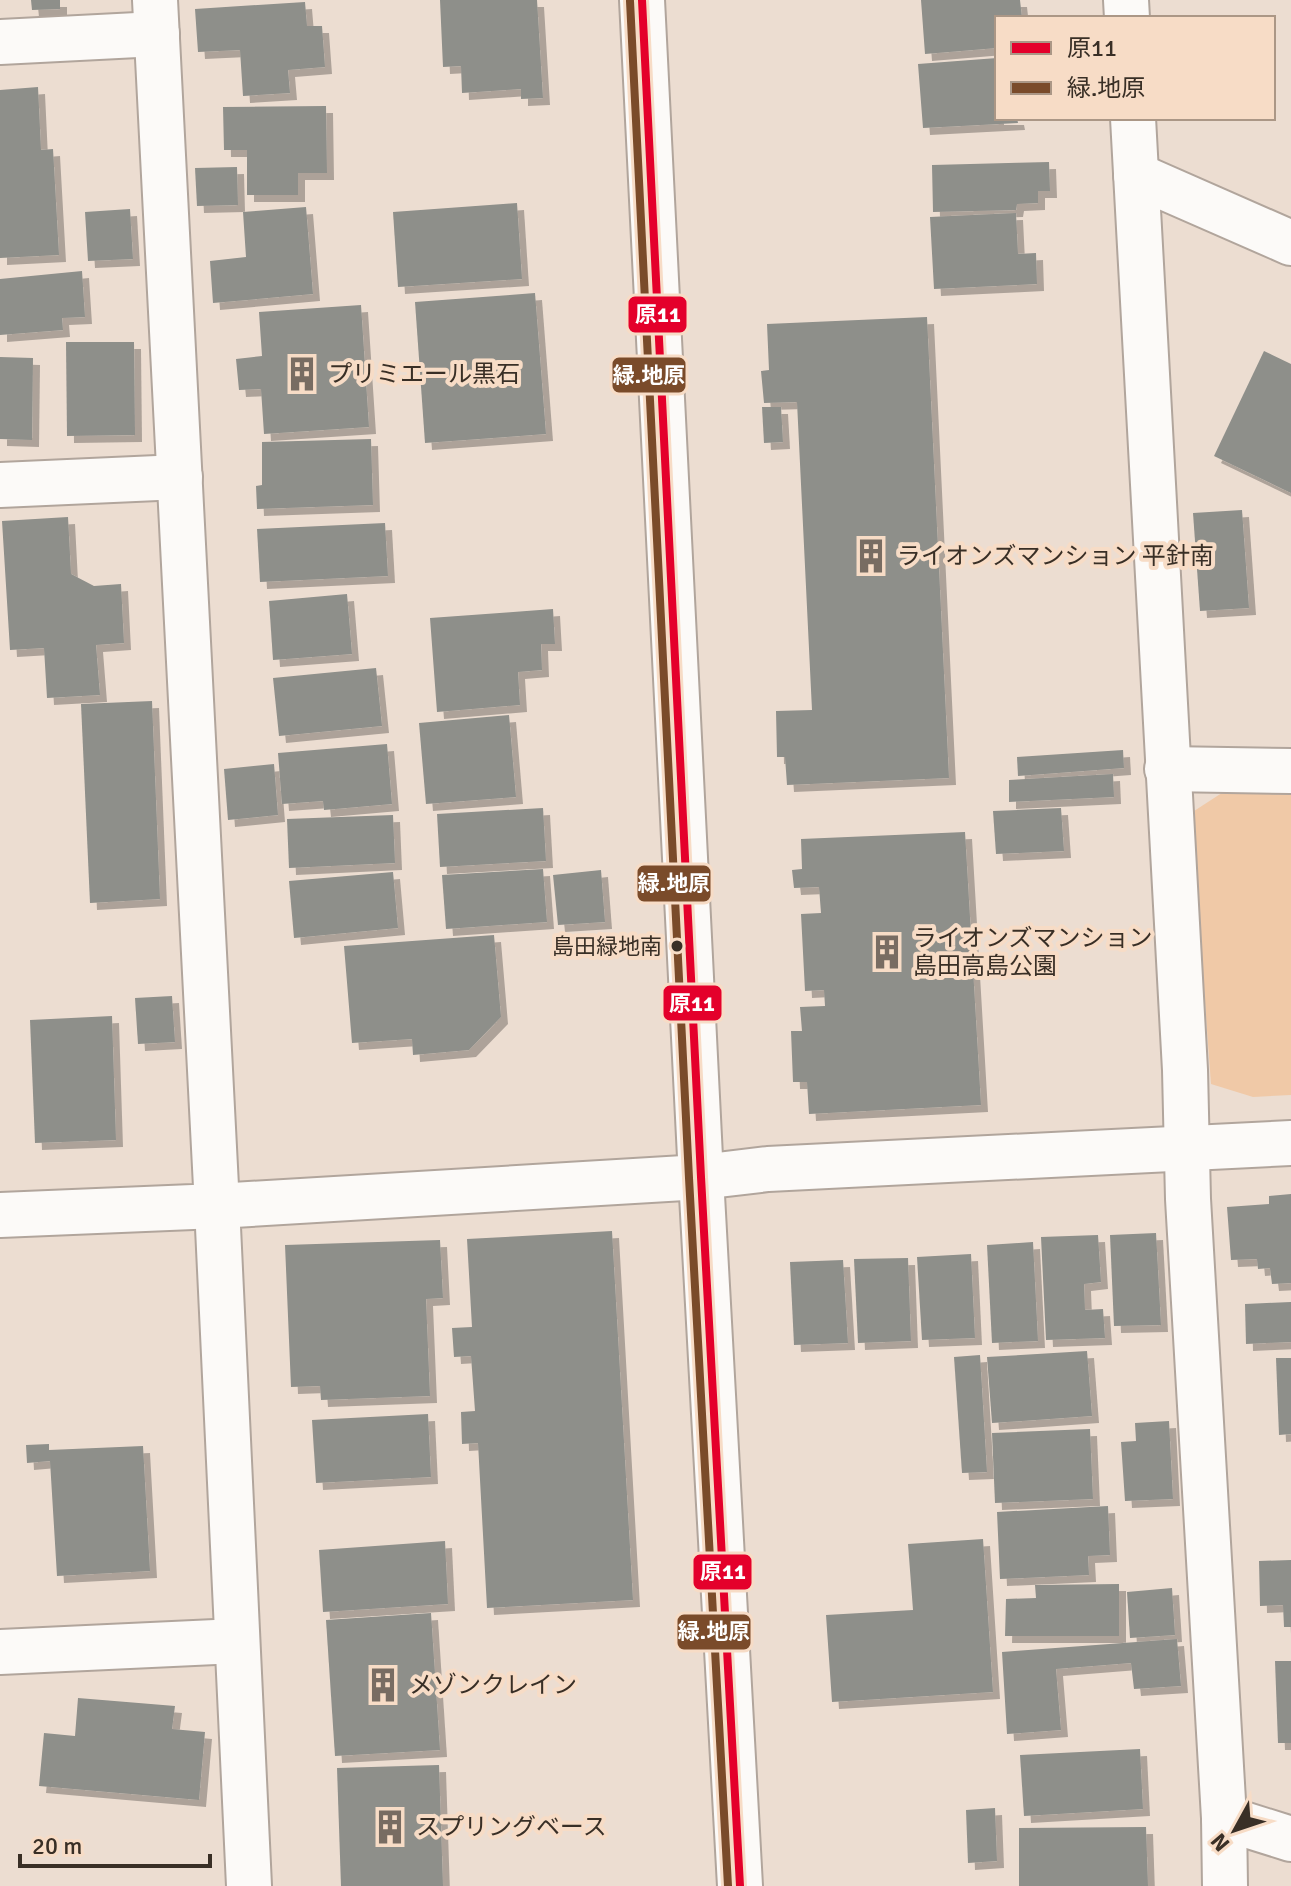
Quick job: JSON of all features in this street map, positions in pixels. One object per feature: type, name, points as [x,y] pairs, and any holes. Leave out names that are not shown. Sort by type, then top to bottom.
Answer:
[{"type":"street","points":[[642,0],[740,1886]]},
{"type":"street","points":[[0,42],[156,17],[249,1886]]},
{"type":"street","points":[[1133,120],[1224,1818],[1225,1886]]},
{"type":"street","points":[[1136,175],[1291,243]]},
{"type":"street","points":[[0,485],[180,477]]},
{"type":"street","points":[[1167,769],[1291,771]]},
{"type":"street","points":[[0,1215],[217,1206],[701,1177],[768,1169],[1291,1143]]},
{"type":"street","points":[[0,1652],[237,1641]]},
{"type":"street","points":[[1224,1818],[1291,1839]]},
{"type":"shaded area","points":[[1228,789],[1291,791],[1291,1095],[1253,1097],[1211,1084],[1191,813]]},
{"type":"building","points":[[31,0],[60,0],[60,9],[32,10]]},
{"type":"building","points":[[440,0],[537,0],[543,98],[521,99],[521,89],[462,93],[461,66],[443,67]]},
{"type":"building","points":[[921,0],[1020,0],[1022,16],[995,16],[995,48],[925,54]]},
{"type":"building","points":[[305,2],[307,26],[322,26],[325,67],[288,70],[290,93],[243,96],[240,50],[198,52],[195,9]]},
{"type":"building","points":[[995,58],[995,120],[1017,120],[1018,123],[923,128],[918,64]]},
{"type":"building","points":[[38,87],[41,150],[53,149],[59,255],[0,258],[0,90]]},
{"type":"building","points":[[326,106],[327,173],[298,173],[298,195],[247,195],[247,150],[224,150],[223,107]]},
{"type":"building","points":[[1049,162],[1050,191],[1038,191],[1038,203],[1017,204],[1016,210],[933,212],[932,165]]},
{"type":"building","points":[[237,167],[238,205],[197,206],[195,168]]},
{"type":"building","points":[[517,203],[522,279],[398,287],[393,212]]},
{"type":"building","points":[[306,207],[313,294],[213,303],[210,261],[246,257],[243,212]]},
{"type":"building","points":[[130,209],[133,259],[88,261],[85,212]]},
{"type":"building","points":[[1016,213],[1018,254],[1036,253],[1037,284],[934,289],[930,217]]},
{"type":"building","points":[[82,271],[85,317],[62,318],[63,330],[0,335],[0,279]]},
{"type":"building","points":[[535,293],[546,434],[425,443],[415,302]]},
{"type":"building","name":"プリミエール黒石","points":[[361,305],[369,427],[264,434],[261,389],[239,390],[236,359],[262,356],[259,312]]},
{"type":"building","name":"ライオンズマンション 平針南","points":[[927,317],[949,778],[787,785],[785,757],[777,757],[776,711],[812,710],[797,402],[764,403],[761,371],[769,370],[767,324]]},
{"type":"building","points":[[66,342],[134,342],[135,435],[67,436]]},
{"type":"building","points":[[1264,351],[1291,364],[1291,493],[1214,456]]},
{"type":"building","points":[[0,357],[33,358],[32,440],[0,439]]},
{"type":"building","points":[[762,407],[781,407],[783,442],[764,443]]},
{"type":"building","points":[[371,439],[373,505],[257,509],[256,486],[262,485],[262,442]]},
{"type":"building","points":[[1242,510],[1249,608],[1200,611],[1193,513]]},
{"type":"building","points":[[68,517],[71,574],[94,586],[121,584],[124,643],[96,645],[100,695],[47,698],[44,648],[10,650],[2,521]]},
{"type":"building","points":[[385,523],[388,576],[260,582],[257,529]]},
{"type":"building","points":[[347,594],[352,654],[273,660],[269,601]]},
{"type":"building","points":[[553,609],[555,644],[541,644],[542,670],[518,672],[520,705],[437,712],[430,618]]},
{"type":"building","points":[[376,668],[382,726],[279,736],[273,678]]},
{"type":"building","points":[[152,701],[160,899],[90,903],[81,704]]},
{"type":"building","points":[[509,715],[516,797],[426,804],[419,723]]},
{"type":"building","points":[[387,744],[392,804],[324,810],[323,801],[282,804],[278,753]]},
{"type":"building","points":[[1123,750],[1124,768],[1018,776],[1017,757]]},
{"type":"building","points":[[274,764],[278,815],[228,820],[224,769]]},
{"type":"building","points":[[1113,774],[1114,797],[1009,802],[1009,780]]},
{"type":"building","points":[[543,808],[546,861],[440,867],[437,814]]},
{"type":"building","points":[[1061,808],[1064,851],[996,854],[993,811]]},
{"type":"building","points":[[393,815],[395,863],[289,868],[287,819]]},
{"type":"building","name":"ライオンズマンション 島田高島公園","points":[[965,832],[981,1105],[809,1114],[807,1082],[793,1082],[791,1031],[802,1031],[800,1007],[825,1006],[824,990],[805,991],[801,914],[821,913],[819,887],[794,888],[792,870],[802,869],[801,839]]},
{"type":"building","points":[[543,869],[547,922],[446,929],[442,875]]},
{"type":"building","points":[[601,870],[605,922],[558,925],[553,875]]},
{"type":"building","points":[[393,872],[398,928],[294,938],[289,881]]},
{"type":"building","points":[[494,935],[501,1017],[469,1050],[413,1055],[412,1039],[352,1043],[344,946]]},
{"type":"building","points":[[172,996],[175,1042],[138,1044],[135,998]]},
{"type":"building","points":[[112,1016],[116,1140],[35,1143],[30,1020]]},
{"type":"building","points":[[1291,1194],[1291,1283],[1272,1284],[1270,1268],[1258,1269],[1257,1259],[1231,1260],[1227,1207],[1269,1204],[1269,1196]]},
{"type":"building","points":[[612,1231],[633,1600],[487,1608],[478,1443],[462,1444],[461,1412],[475,1411],[471,1356],[454,1357],[452,1328],[472,1327],[467,1239]]},
{"type":"building","points":[[1156,1233],[1161,1325],[1114,1326],[1110,1235]]},
{"type":"building","points":[[1098,1235],[1101,1282],[1084,1284],[1085,1310],[1103,1309],[1105,1338],[1046,1340],[1041,1237]]},
{"type":"building","points":[[440,1240],[443,1298],[426,1299],[430,1396],[321,1400],[320,1386],[291,1387],[285,1245]]},
{"type":"building","points":[[1033,1242],[1038,1341],[992,1343],[987,1245]]},
{"type":"building","points":[[971,1254],[975,1338],[922,1340],[917,1257]]},
{"type":"building","points":[[908,1258],[911,1341],[858,1343],[854,1259]]},
{"type":"building","points":[[843,1260],[848,1343],[794,1345],[790,1262]]},
{"type":"building","points":[[1291,1302],[1291,1342],[1246,1344],[1245,1304]]},
{"type":"building","points":[[1087,1351],[1092,1416],[992,1423],[987,1357]]},
{"type":"building","points":[[980,1355],[987,1472],[962,1473],[954,1357]]},
{"type":"building","points":[[1276,1358],[1291,1358],[1291,1434],[1279,1435]]},
{"type":"building","points":[[428,1414],[431,1477],[316,1483],[312,1420]]},
{"type":"building","points":[[1169,1421],[1173,1499],[1125,1501],[1121,1442],[1136,1441],[1135,1423]]},
{"type":"building","points":[[1090,1429],[1093,1499],[995,1503],[992,1433]]},
{"type":"building","points":[[49,1444],[49,1450],[143,1446],[150,1571],[57,1576],[50,1461],[27,1463],[26,1445]]},
{"type":"building","points":[[1108,1506],[1110,1555],[1088,1556],[1089,1575],[1000,1579],[997,1512]]},
{"type":"building","points":[[983,1539],[993,1692],[832,1702],[826,1615],[913,1610],[908,1544]]},
{"type":"building","points":[[445,1541],[448,1604],[323,1612],[319,1550]]},
{"type":"building","points":[[1291,1560],[1291,1627],[1284,1627],[1283,1605],[1260,1606],[1259,1561]]},
{"type":"building","points":[[1119,1584],[1119,1636],[1005,1636],[1006,1599],[1036,1598],[1035,1585]]},
{"type":"building","points":[[1172,1588],[1175,1635],[1130,1638],[1127,1592]]},
{"type":"building","name":"メゾンクレイン","points":[[431,1613],[440,1750],[335,1756],[326,1620]]},
{"type":"building","points":[[1177,1639],[1181,1686],[1134,1689],[1131,1663],[1056,1669],[1061,1730],[1007,1734],[1002,1652]]},
{"type":"building","points":[[1275,1661],[1291,1661],[1291,1743],[1278,1743]]},
{"type":"building","points":[[78,1698],[175,1706],[172,1729],[205,1732],[199,1800],[39,1786],[44,1733],[75,1736]]},
{"type":"building","points":[[1140,1749],[1143,1809],[1024,1816],[1020,1755]]},
{"type":"building","name":"スプリングベース","points":[[439,1765],[443,1886],[341,1886],[337,1768]]},
{"type":"building","points":[[995,1808],[997,1861],[968,1863],[966,1810]]},
{"type":"building","points":[[1146,1827],[1148,1886],[1019,1886],[1019,1828]]},
{"type":"transit line","name":"原11","points":[[642,0],[740,1886]]},
{"type":"transit line","name":"緑.地原","points":[[630,1],[728,1886]]},
{"type":"place","name":"プリミエール黒石","points":[[302,374]]},
{"type":"place","name":"ライオンズマンション 平針南","points":[[871,556]]},
{"type":"place","name":"島田緑地南","points":[[677,946]]},
{"type":"place","name":"ライオンズマンション 島田高島公園","points":[[887,952]]},
{"type":"place","name":"メゾンクレイン","points":[[383,1685]]},
{"type":"place","name":"スプリングベース","points":[[390,1827]]}]
